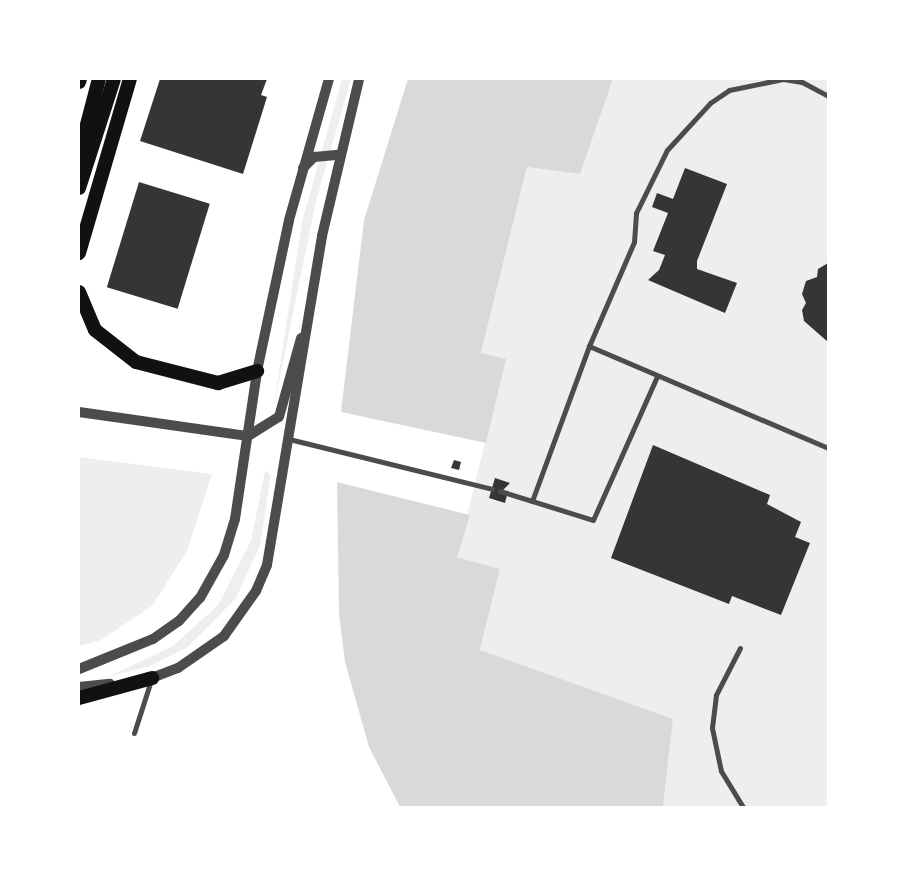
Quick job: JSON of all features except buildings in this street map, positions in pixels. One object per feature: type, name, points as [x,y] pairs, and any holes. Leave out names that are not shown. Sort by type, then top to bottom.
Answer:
[{"type":"highway","points":[[79,188],[101,99],[99,79]]},
{"type":"highway","points":[[79,155],[101,99],[114,79]]},
{"type":"highway","points":[[79,253],[131,79]]},
{"type":"highway","points":[[79,292],[95,330],[136,362],[218,383],[257,371]]},
{"type":"highway","points":[[79,698],[152,678]]},
{"type":"street","points":[[79,669],[153,639],[179,621],[200,598],[224,555],[235,519],[257,371],[303,168],[329,79]]},
{"type":"street","points":[[79,687],[152,678],[201,654],[224,636],[256,591],[272,545],[339,155],[359,79]]},
{"type":"street","points":[[532,501],[589,346],[634,243],[636,212],[656,167],[687,127],[729,90],[752,83],[802,82],[828,96]]},
{"type":"street","points":[[303,168],[314,157],[339,155]]},
{"type":"street","points":[[79,412],[248,436],[279,417],[310,312]]},
{"type":"street","points":[[589,346],[828,448]]},
{"type":"street","points":[[500,491],[593,520],[657,376]]},
{"type":"street","points":[[289,439],[492,489]]},
{"type":"street","points":[[740,648],[716,695],[712,728],[721,771],[743,807]]},
{"type":"street","points":[[134,733],[152,678]]},
{"type":"shaded area","points":[[342,79],[351,79],[316,201],[273,411],[302,222]]},
{"type":"shaded area","points":[[408,79],[613,79],[580,174],[527,167],[481,353],[506,359],[486,443],[341,412],[364,220]]},
{"type":"shaded area","points":[[613,79],[828,79],[828,807],[663,807],[673,719],[480,651],[500,569],[457,557],[505,360],[481,354],[527,167],[580,174]]},
{"type":"shaded area","points":[[79,457],[212,474],[187,551],[152,606],[101,640],[79,646]]},
{"type":"shaded area","points":[[265,471],[271,475],[260,545],[236,598],[188,647],[150,666],[108,677],[173,646],[218,605],[251,541]]},
{"type":"shaded area","points":[[337,482],[470,515],[457,557],[500,569],[480,650],[673,719],[663,807],[400,807],[369,747],[345,662],[339,614]]}]
